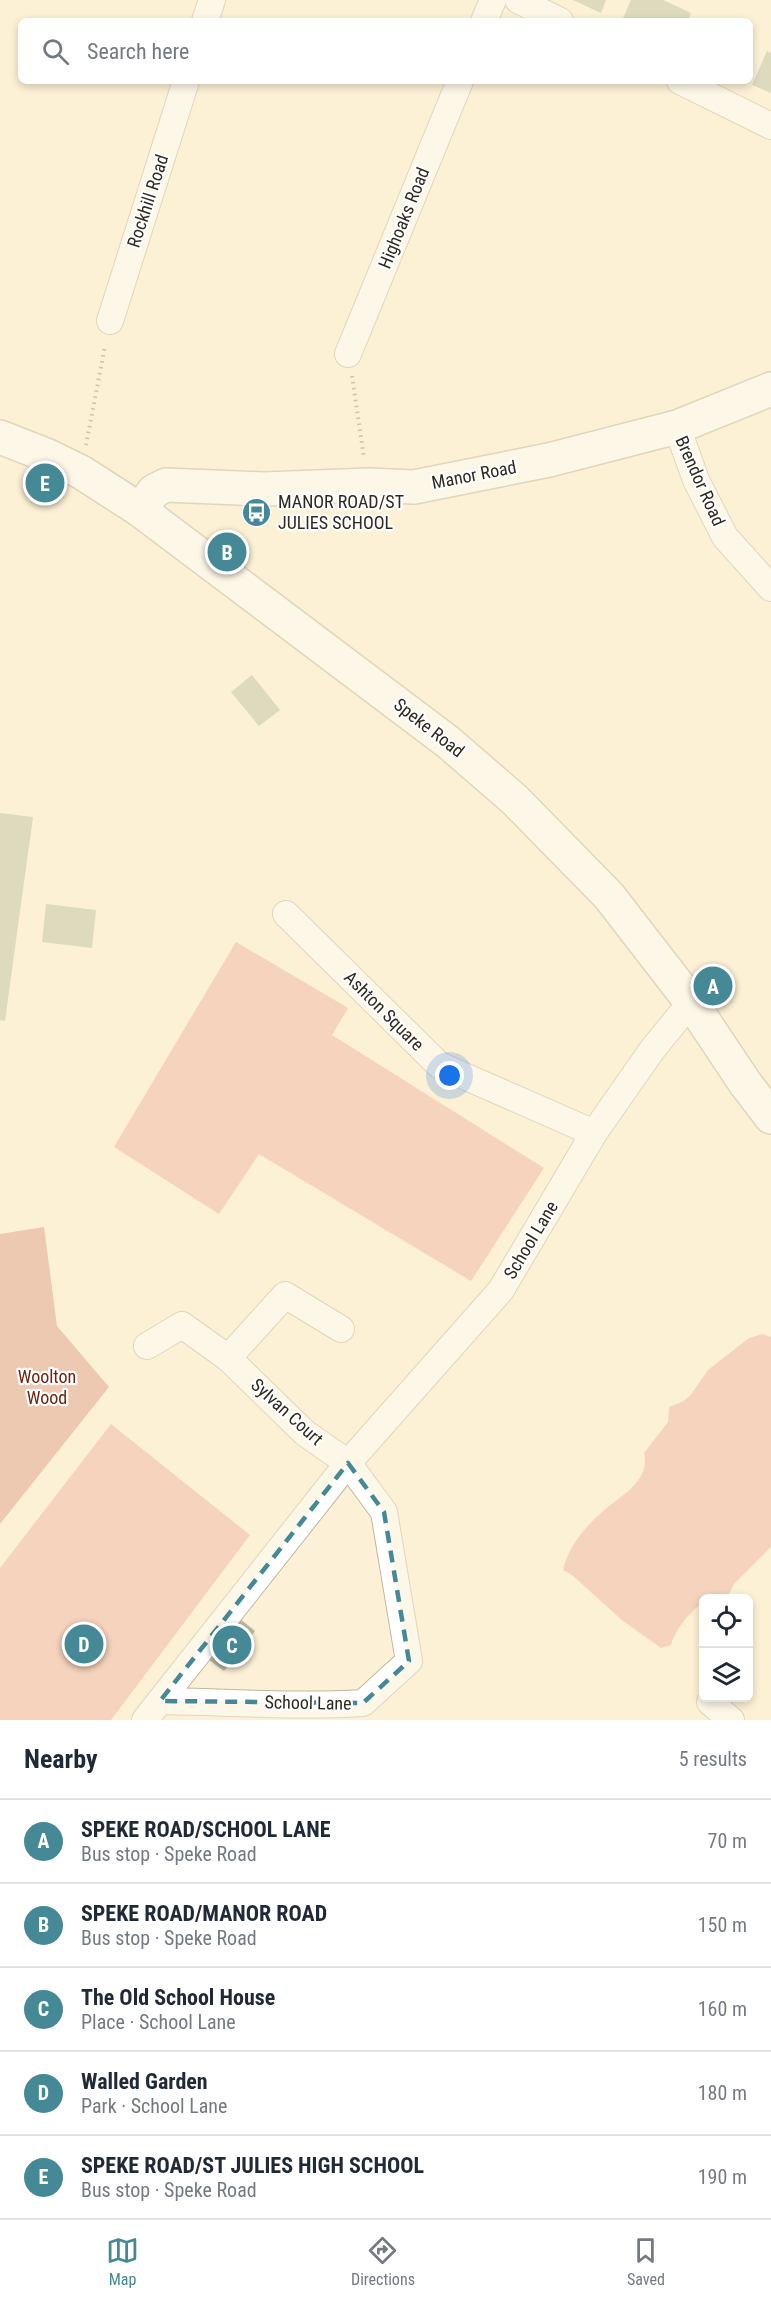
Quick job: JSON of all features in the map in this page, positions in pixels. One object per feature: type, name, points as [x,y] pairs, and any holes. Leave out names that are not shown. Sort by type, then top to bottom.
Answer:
[{"type":"street","points":[[206,18],[212,0]]},
{"type":"street","points":[[485,18],[493,0]]},
{"type":"street","points":[[518,0],[554,18]]},
{"type":"street","name":"Rockhill Road","points":[[110,321],[185,84]]},
{"type":"street","name":"Highoaks Road","points":[[348,354],[459,84]]},
{"type":"street","points":[[686,84],[771,126]]},
{"type":"street","name":"Manor Road","points":[[140,510],[154,491],[166,486],[264,489],[369,485],[414,487],[549,460],[677,428],[771,390]]},
{"type":"street","name":"Brendor Road","points":[[677,428],[696,480],[725,537],[771,588]]},
{"type":"street","name":"Speke Road","points":[[0,437],[81,472],[140,510],[448,741],[515,800],[609,896],[691,1002],[745,1083],[771,1117]]},
{"type":"street","name":"Ashton Square","points":[[286,914],[439,1065],[594,1133]]},
{"type":"street","name":"School Lane","points":[[152,1711],[348,1463],[501,1290],[594,1133],[652,1050],[691,1002]]},
{"type":"street","points":[[228,1358],[285,1295],[341,1329]]},
{"type":"street","name":"Sylvan Court","points":[[147,1346],[182,1326],[228,1358],[304,1433],[348,1463]]},
{"type":"street","name":"School Lane","points":[[152,1711],[258,1702],[311,1706],[363,1703],[409,1661],[384,1512],[348,1463]]},
{"type":"street","points":[[710,1702],[731,1720]]},
{"type":"path","points":[[81,472],[110,321]]},
{"type":"path","points":[[348,354],[369,485]]},
{"type":"highlighted area","points":[[348,1463],[384,1512],[409,1661],[363,1703],[160,1701]]},
{"type":"shaded area","points":[[236,942],[348,1008],[332,1035],[544,1168],[471,1281],[259,1154],[219,1214],[114,1147]]},
{"type":"shaded area","points":[[763,1334],[771,1337],[771,1547],[734,1584],[729,1594],[699,1594],[699,1606],[679,1627],[671,1645],[661,1648],[623,1621],[572,1575],[563,1570],[565,1562],[577,1539],[589,1525],[632,1488],[638,1480],[645,1463],[644,1453],[668,1422],[669,1407],[690,1396],[708,1370],[749,1338]]},
{"type":"shaded area","points":[[111,1424],[250,1535],[111,1720],[0,1720],[0,1568]]},
{"type":"green space","name":"Woolton Wood","points":[[44,1227],[57,1326],[109,1387],[0,1524],[0,1234]]},
{"type":"building","points":[[573,0],[606,0],[601,13]]},
{"type":"building","points":[[631,0],[663,0],[691,13],[689,18],[623,18]]},
{"type":"building","points":[[767,51],[771,53],[771,93],[752,85]]},
{"type":"building","points":[[252,675],[280,710],[259,726],[231,692]]},
{"type":"building","points":[[0,813],[33,817],[5,1021],[0,1020]]},
{"type":"building","points":[[46,904],[96,910],[92,948],[42,942]]},
{"type":"building","points":[[240,1619],[255,1631],[224,1671],[209,1660]]},
{"type":"place","name":"SPEKE ROAD/ST JULIES HIGH SCHOOL","points":[[45,483]]},
{"type":"place","name":"MANOR ROAD/ST JULIES SCHOOL","points":[[257,512]]},
{"type":"place","name":"SPEKE ROAD/MANOR ROAD","points":[[227,552]]},
{"type":"place","name":"SPEKE ROAD/SCHOOL LANE","points":[[713,986]]},
{"type":"place","name":"Walled Garden","points":[[84,1644]]},
{"type":"place","name":"The Old School House","points":[[232,1645]]}]
